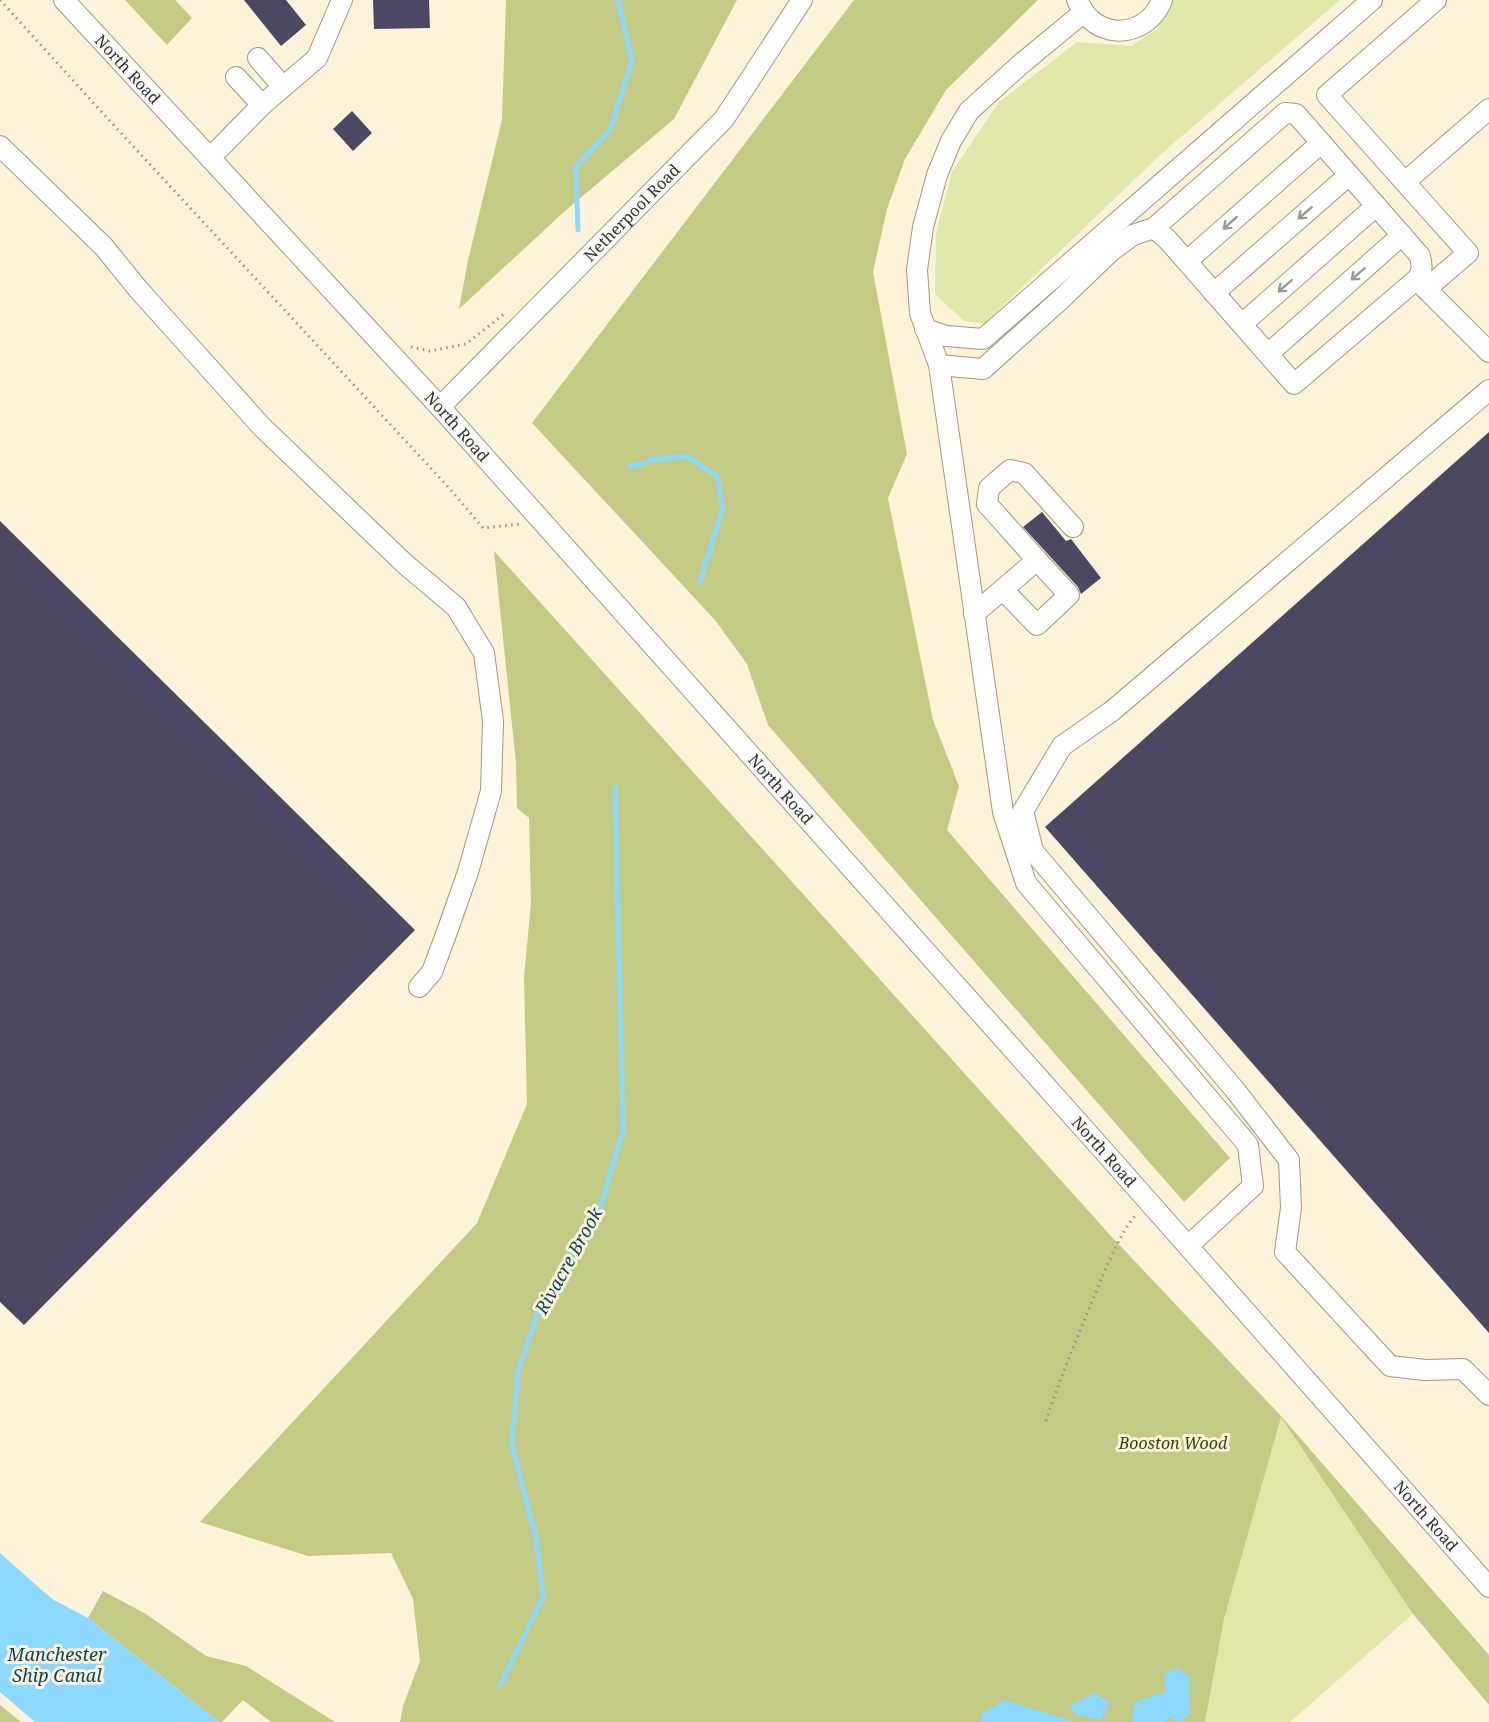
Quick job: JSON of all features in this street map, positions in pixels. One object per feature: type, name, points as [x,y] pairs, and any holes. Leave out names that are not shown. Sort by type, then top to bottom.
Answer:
[{"type":"street","name":"North Road","points":[[64,0],[440,407],[1489,1587]]},
{"type":"street","points":[[210,158],[262,105],[317,58],[342,0]]},
{"type":"street","name":"Netherpool Road","points":[[440,407],[724,119],[802,0]]},
{"type":"street","points":[[1162,0],[1159,9],[1149,20],[1137,28],[1122,31],[1107,29],[1094,23],[1081,6],[1022,64],[969,111],[951,141],[937,175],[926,217],[917,270],[920,314],[939,365],[1003,812],[1026,883],[1248,1145],[1253,1186],[1188,1246]]},
{"type":"street","points":[[926,329],[946,336],[983,339],[1372,0]]},
{"type":"street","points":[[1154,228],[1187,261],[1294,384],[1422,284],[1468,254],[1327,95],[1436,0]]},
{"type":"street","points":[[258,58],[283,87]]},
{"type":"street","points":[[236,77],[262,105]]},
{"type":"street","points":[[1404,182],[1489,110]]},
{"type":"street","points":[[939,365],[983,369],[1110,252],[1133,234],[1154,228],[1285,113],[1296,114],[1420,256],[1422,284],[1489,352]]},
{"type":"street","points":[[1187,261],[1321,143]]},
{"type":"street","points":[[0,146],[104,247],[138,289],[262,427],[405,564],[456,607],[484,653],[493,721],[491,791],[468,872],[432,972],[418,987]]},
{"type":"street","points":[[1214,292],[1349,175]]},
{"type":"street","points":[[1242,324],[1376,206]]},
{"type":"street","points":[[1268,354],[1402,236]]},
{"type":"street","points":[[1489,390],[1112,711],[1062,746],[1023,811],[1033,851],[1235,1090],[1289,1160],[1291,1208],[1285,1252],[1390,1366],[1425,1370],[1463,1369],[1489,1395]]},
{"type":"street","points":[[1003,590],[1037,625],[1069,595],[987,504],[989,488],[1010,470],[1024,473],[1073,527]]},
{"type":"street","points":[[974,614],[1037,560]]},
{"type":"path","points":[[0,0],[450,489],[483,528],[542,521]]},
{"type":"path","points":[[410,347],[430,351],[466,344],[510,309]]},
{"type":"path","points":[[1046,1421],[1058,1385],[1105,1270],[1127,1225],[1147,1200]]},
{"type":"green space","points":[[125,0],[175,0],[192,18],[167,45]]},
{"type":"green space","points":[[506,0],[737,0],[674,119],[565,211],[459,309],[468,260],[502,120]]},
{"type":"green space","points":[[854,0],[1038,0],[946,90],[905,159],[887,209],[873,272],[907,454],[888,498],[933,720],[959,786],[947,830],[1230,1158],[1184,1202],[768,725],[747,664],[715,620],[532,423]]},
{"type":"green space","points":[[1172,0],[1340,0],[1160,155],[984,324],[964,321],[935,294],[936,234],[952,172],[999,102],[1077,42],[1131,46],[1157,29]]},
{"type":"green space","name":"Booston Wood","points":[[494,551],[1111,1236],[1281,1416],[1489,1655],[1489,1705],[1413,1614],[1281,1417],[1224,1619],[1205,1722],[400,1722],[403,1706],[420,1661],[413,1599],[391,1553],[308,1556],[200,1522],[477,1223],[527,1104],[524,977],[531,903],[529,818],[517,808],[516,763]]},
{"type":"green space","points":[[1281,1416],[1413,1614],[1290,1722],[1205,1722],[1224,1619]]},
{"type":"green space","points":[[103,1591],[146,1614],[206,1656],[246,1666],[335,1722],[271,1722],[243,1700],[222,1722],[219,1722],[88,1618]]},
{"type":"green space","points":[[0,1705],[21,1722],[0,1722]]},
{"type":"water","name":"Manchester Ship Canal","points":[[0,1553],[52,1599],[88,1618],[219,1722],[35,1722],[0,1692]]},
{"type":"water","points":[[1178,1668],[1189,1676],[1190,1714],[1181,1722],[1169,1717],[1165,1722],[1132,1722],[1135,1702],[1166,1692],[1164,1674]]},
{"type":"water","points":[[1095,1693],[1110,1703],[1101,1720],[1075,1714],[1070,1705]]},
{"type":"water","points":[[1005,1700],[1075,1722],[980,1722],[982,1713]]},
{"type":"building","points":[[244,0],[286,0],[306,25],[281,46]]},
{"type":"building","points":[[373,0],[429,0],[430,28],[374,29]]},
{"type":"building","points":[[352,111],[372,133],[353,151],[333,129]]},
{"type":"building","points":[[1489,432],[1489,1333],[1045,827]]},
{"type":"building","points":[[1042,512],[1066,541],[1071,539],[1101,578],[1081,594],[1078,587],[1023,527]]},
{"type":"building","points":[[0,521],[415,930],[24,1325],[0,1302]]},
{"type":"waterway","name":"Rivacre Brook","points":[[578,230],[576,167],[610,130],[632,61],[618,0]]},
{"type":"waterway","points":[[630,467],[652,460],[687,456],[717,476],[723,508],[700,582]]},
{"type":"waterway","name":"Rivacre Brook","points":[[500,1686],[543,1597],[536,1538],[512,1445],[518,1371],[541,1304],[601,1205],[623,1131],[615,787]]}]
